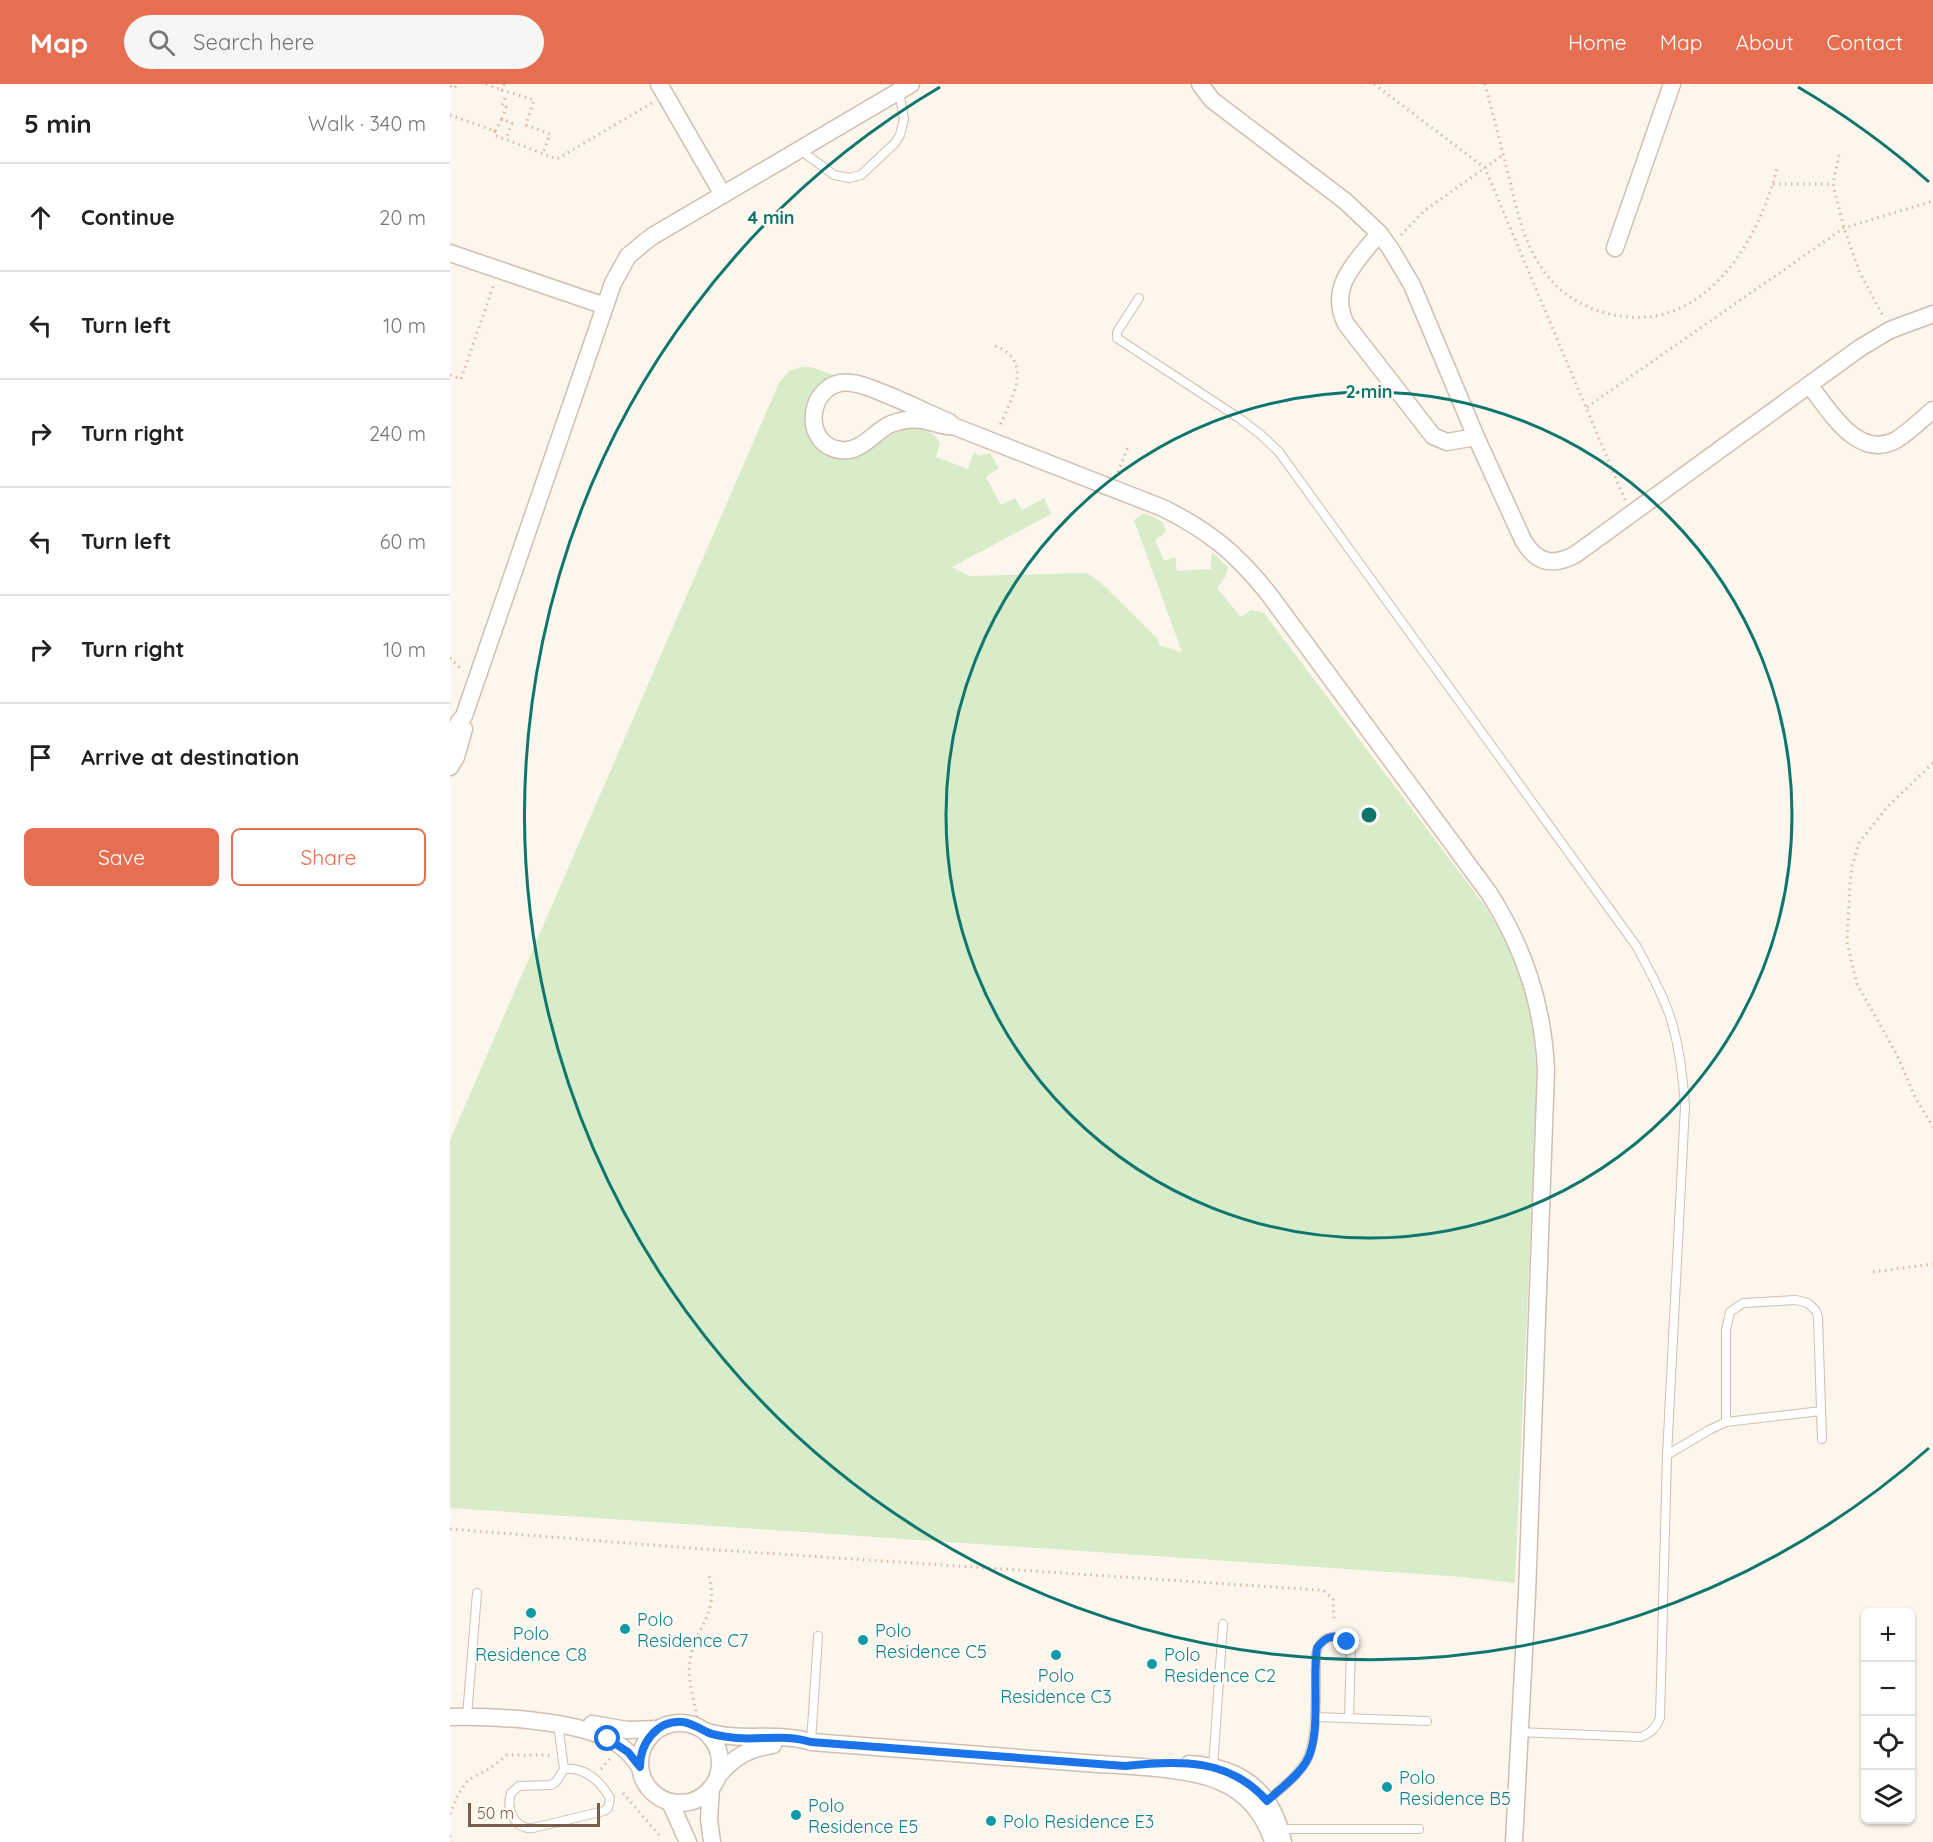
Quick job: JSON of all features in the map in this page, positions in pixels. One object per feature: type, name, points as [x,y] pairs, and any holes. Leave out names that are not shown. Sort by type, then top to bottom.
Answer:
[{"type":"street","points":[[1200,84],[1212,100],[1345,201],[1379,233],[1412,285],[1476,438],[1524,540],[1530,551],[1552,562],[1564,560],[1632,515],[1860,348],[1890,330],[1933,314]]},
{"type":"street","points":[[1615,249],[1672,84]]},
{"type":"street","points":[[450,742],[464,716],[605,306],[620,269],[639,245],[798,148],[905,88]]},
{"type":"street","points":[[662,90],[723,195]]},
{"type":"street","points":[[1379,233],[1346,276],[1341,287],[1340,312],[1346,324],[1433,436],[1447,442],[1476,438]]},
{"type":"street","points":[[450,253],[605,306]]},
{"type":"street","points":[[953,426],[902,400],[852,383],[834,385],[826,390],[819,397],[813,415],[819,437],[829,446],[841,450],[857,448],[880,430],[900,421],[921,420],[953,426],[1163,508],[1193,523],[1221,543],[1246,566],[1489,893],[1504,916],[1527,966],[1541,1018],[1546,1070],[1527,1594],[1514,1842]]},
{"type":"street","points":[[1809,385],[1848,433],[1859,441],[1871,445],[1884,444],[1896,439],[1933,410]]},
{"type":"street","points":[[450,767],[456,757],[465,727],[464,716]]},
{"type":"street","points":[[458,1717],[558,1724],[608,1739],[628,1752],[640,1767]]},
{"type":"street","points":[[558,1724],[574,1721],[619,1730],[657,1729],[682,1722],[729,1737],[786,1737],[811,1742],[1125,1766],[1196,1775],[1225,1784],[1241,1794],[1258,1811],[1270,1833],[1279,1838]]},
{"type":"street","points":[[657,1729],[642,1749],[640,1767],[642,1776],[653,1793],[670,1802],[688,1802],[697,1799],[733,1760],[749,1751],[776,1745],[811,1742]]},
{"type":"street","points":[[702,1729],[711,1737],[719,1752],[720,1768],[715,1782],[709,1819],[712,1842]]},
{"type":"street","points":[[1125,1766],[1163,1763],[1213,1766],[1238,1775],[1267,1801],[1279,1838]]},
{"type":"street","points":[[670,1802],[688,1842]]},
{"type":"lane","points":[[798,148],[834,175],[849,178],[861,175],[895,143],[900,135],[904,119],[905,88]]},
{"type":"lane","points":[[1139,298],[1117,332],[1117,338],[1239,418],[1279,452],[1637,947],[1657,984],[1672,1023],[1681,1064],[1685,1106],[1667,1455],[1660,1718],[1649,1733],[1631,1738],[1518,1732]]},
{"type":"lane","points":[[1726,1422],[1727,1318],[1736,1306],[1750,1301],[1802,1300],[1808,1302],[1816,1311],[1822,1439]]},
{"type":"lane","points":[[1667,1455],[1726,1422],[1821,1411]]},
{"type":"lane","points":[[458,1717],[477,1593]]},
{"type":"lane","points":[[1213,1766],[1223,1624]]},
{"type":"lane","points":[[811,1742],[818,1636]]},
{"type":"lane","points":[[1267,1801],[1306,1762],[1313,1742],[1317,1648],[1321,1642],[1334,1636],[1341,1638],[1351,1648],[1349,1718]]},
{"type":"lane","points":[[1315,1717],[1427,1721]]},
{"type":"lane","points":[[558,1724],[564,1769],[556,1782],[551,1785],[519,1786],[511,1793],[510,1803],[513,1816],[520,1826],[526,1829],[533,1828],[604,1811],[608,1808],[610,1798],[594,1779],[584,1771],[564,1769]]},
{"type":"lane","points":[[1279,1838],[1419,1829]]},
{"type":"path","points":[[450,86],[455,88],[456,84]]},
{"type":"path","points":[[486,84],[534,100],[526,125],[550,134],[543,154]]},
{"type":"path","points":[[502,90],[504,84]]},
{"type":"path","points":[[1374,84],[1485,168],[1632,515]]},
{"type":"path","points":[[505,98],[502,106],[506,108],[494,135],[557,159],[662,90]]},
{"type":"path","points":[[450,115],[495,131]]},
{"type":"path","points":[[502,119],[512,123],[506,139]]},
{"type":"path","points":[[1390,248],[1424,211],[1503,155]]},
{"type":"path","points":[[1839,155],[1833,184],[1844,228],[1860,273],[1890,330]]},
{"type":"path","points":[[1773,184],[1833,184]]},
{"type":"path","points":[[1587,407],[1844,228],[1933,201]]},
{"type":"path","points":[[450,375],[461,379],[499,270]]},
{"type":"path","points":[[993,442],[1018,379],[1016,363],[1012,357],[1002,348],[995,346]]},
{"type":"path","points":[[1112,488],[1128,447]]},
{"type":"path","points":[[1933,763],[1887,807],[1859,843],[1852,866],[1846,943],[1857,984],[1896,1053],[1919,1105],[1933,1127]]},
{"type":"path","points":[[1873,1272],[1933,1264]]},
{"type":"path","points":[[450,1529],[703,1549],[1318,1590],[1329,1594],[1333,1599],[1334,1621]]},
{"type":"path","points":[[702,1729],[689,1669],[693,1650],[710,1612],[712,1602],[708,1573]]},
{"type":"path","points":[[450,1836],[452,1842]]},
{"type":"green space","points":[[811,367],[836,376],[807,420],[854,457],[909,427],[920,427],[930,432],[940,443],[936,457],[968,469],[974,452],[979,456],[990,453],[999,468],[986,477],[1001,505],[1015,498],[1022,510],[1044,498],[1051,514],[952,567],[969,576],[1087,573],[1099,581],[1158,639],[1159,645],[1182,652],[1134,520],[1145,513],[1163,522],[1166,532],[1155,540],[1164,561],[1175,557],[1177,571],[1211,569],[1213,553],[1228,567],[1226,576],[1217,588],[1241,617],[1251,610],[1264,613],[1485,906],[1502,934],[1513,955],[1525,991],[1535,1047],[1537,1085],[1515,1583],[1463,1577],[450,1508],[450,1140],[779,383],[789,371]]},
{"type":"place","name":"Polo Residence C8","points":[[531,1613]]},
{"type":"place","name":"Polo Residence C7","points":[[625,1629]]},
{"type":"place","name":"Polo Residence C5","points":[[863,1640]]},
{"type":"place","name":"Polo Residence C3","points":[[1056,1655]]},
{"type":"place","name":"Polo Residence C2","points":[[1152,1664]]},
{"type":"place","name":"Polo Residence B5","points":[[1387,1787]]},
{"type":"place","name":"Polo Residence E5","points":[[796,1815]]},
{"type":"place","name":"Polo Residence E3","points":[[991,1821]]},
{"type":"route","points":[[608,1739],[628,1752],[640,1767],[642,1749],[651,1735],[665,1725],[682,1722],[713,1734],[737,1738],[786,1737],[811,1742],[1125,1766],[1163,1763],[1213,1766],[1238,1775],[1267,1801],[1300,1770],[1311,1752],[1315,1717],[1317,1648],[1321,1642],[1334,1636],[1347,1642]]}]
